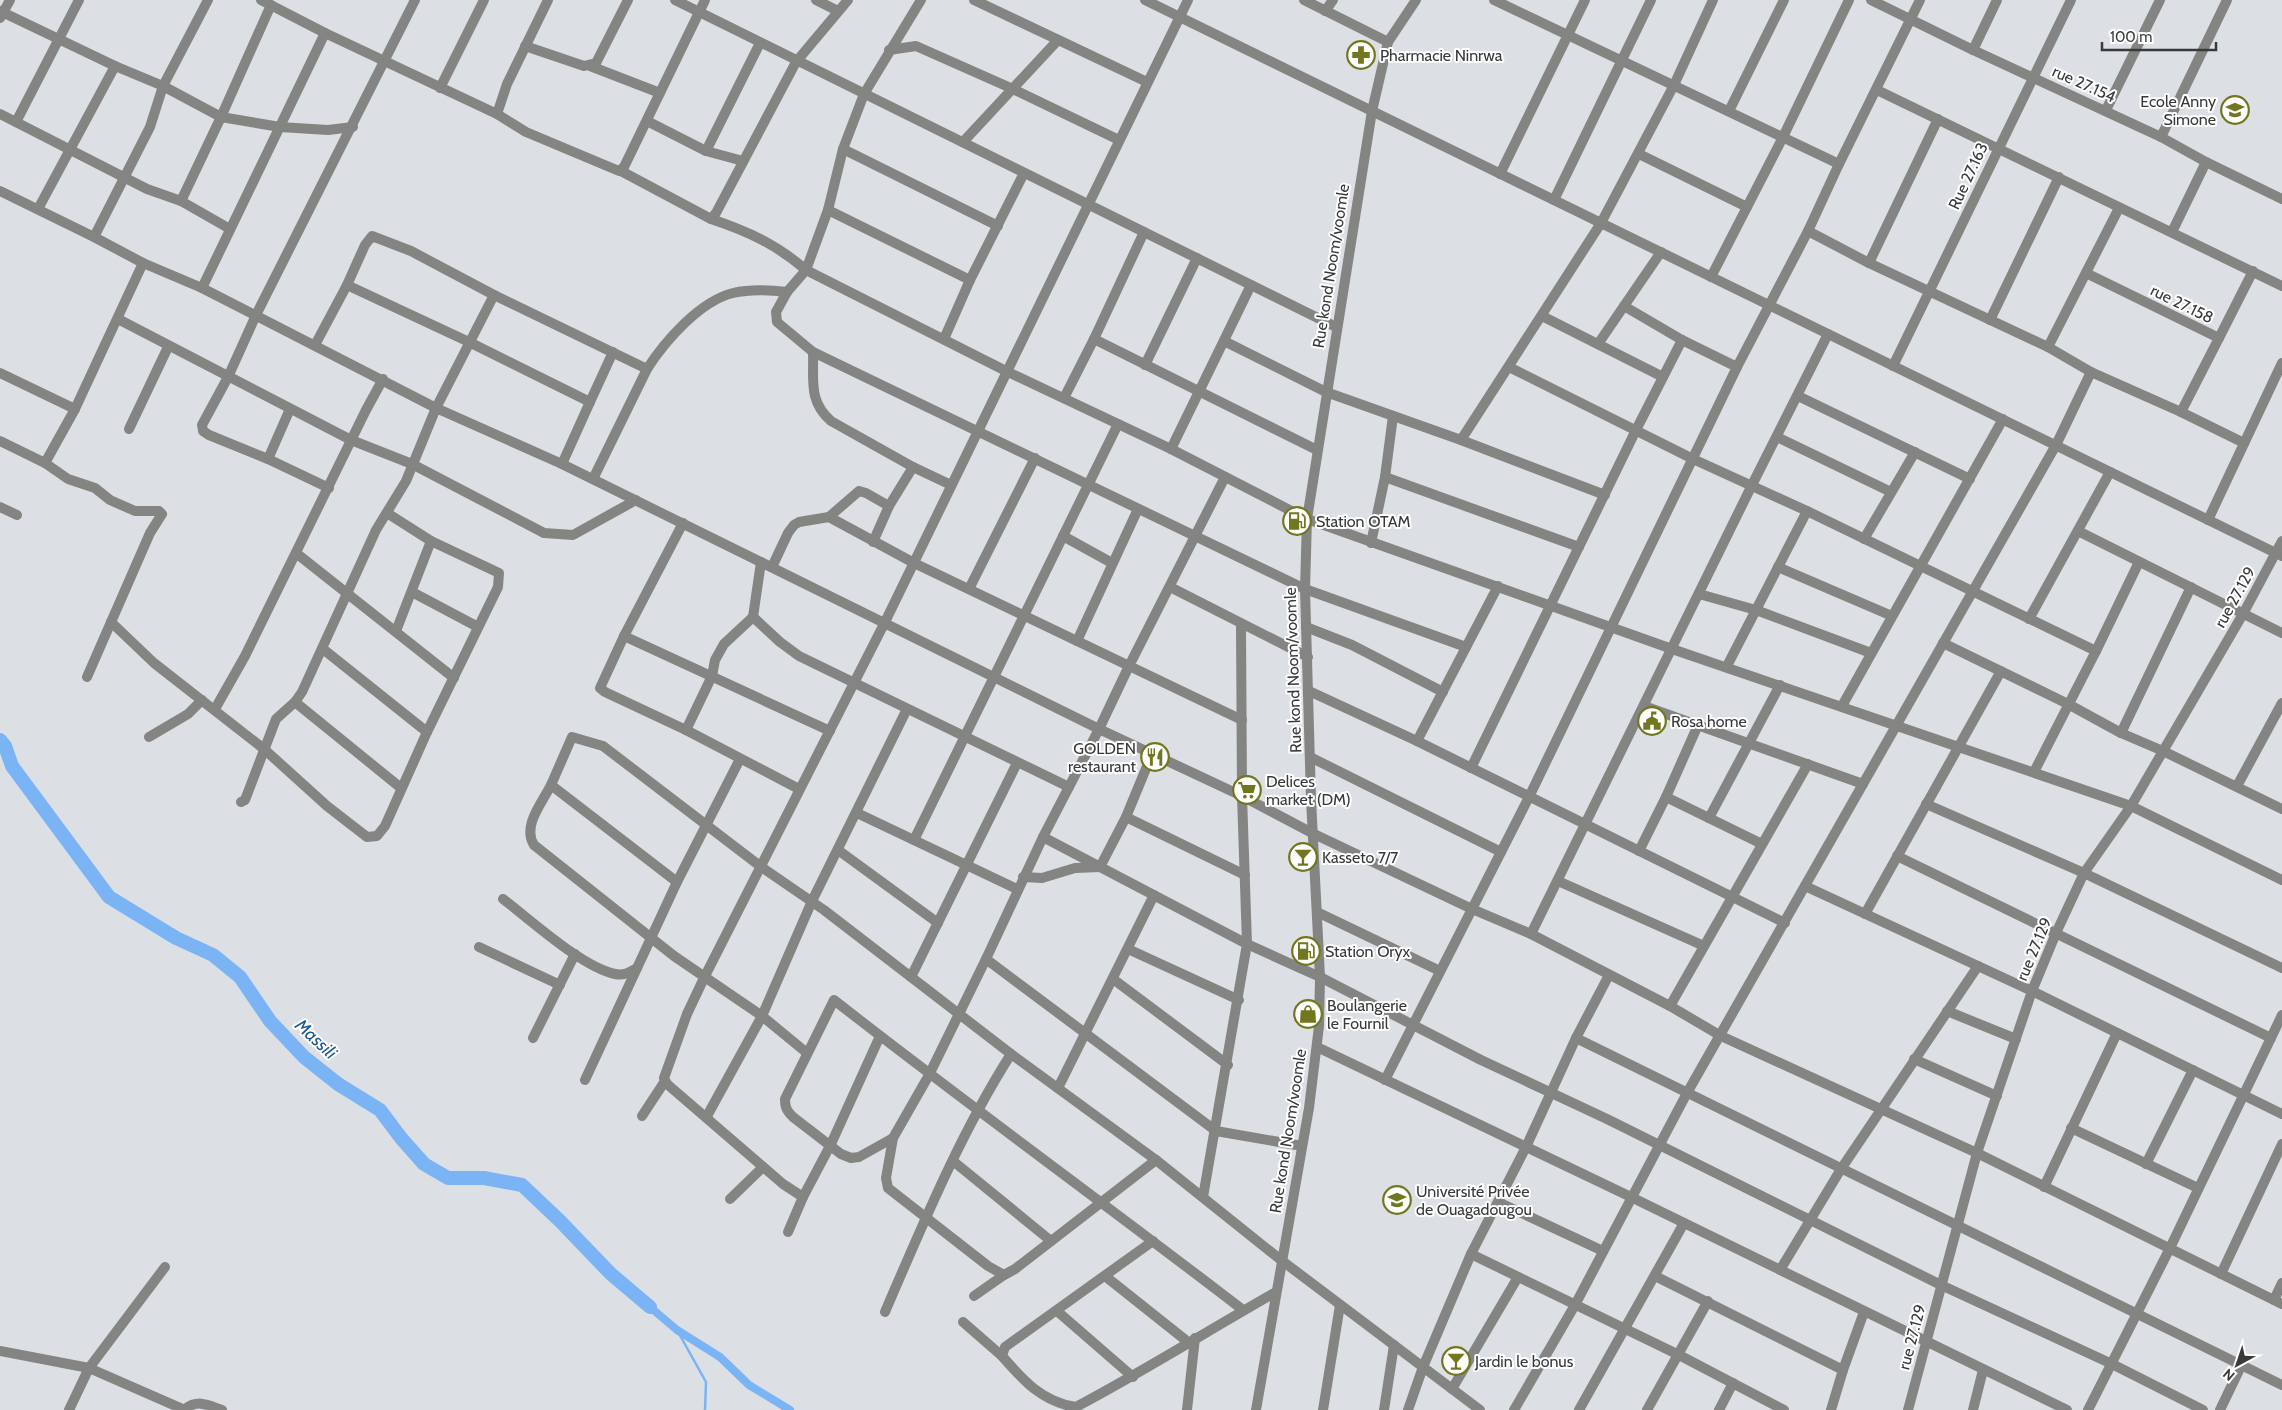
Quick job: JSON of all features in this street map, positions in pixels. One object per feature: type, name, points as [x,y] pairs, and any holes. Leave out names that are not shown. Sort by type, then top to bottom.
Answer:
[{"type":"street","points":[[10,0],[1,14],[60,38],[115,66],[163,86],[221,118],[280,127],[328,130],[353,127]]},
{"type":"street","points":[[16,122],[79,0]]},
{"type":"street","points":[[94,237],[150,127],[163,86],[208,0]]},
{"type":"street","points":[[261,0],[385,62],[497,114],[552,145],[616,171],[621,170],[710,219],[743,229],[785,252],[806,270],[1307,519],[1672,649],[1727,666],[2131,806],[2282,880]]},
{"type":"street","points":[[440,88],[484,0]]},
{"type":"street","points":[[590,66],[596,63],[628,0]]},
{"type":"street","points":[[675,0],[796,62],[1336,327]]},
{"type":"street","points":[[621,170],[647,121],[705,0]]},
{"type":"street","points":[[816,0],[838,11]]},
{"type":"street","points":[[710,219],[716,214],[796,62],[848,0]]},
{"type":"street","points":[[921,0],[864,94],[843,149],[828,210],[806,270],[787,292],[776,312],[777,322],[813,352],[1305,589],[1466,647]]},
{"type":"street","points":[[974,0],[1147,82]]},
{"type":"street","points":[[1145,0],[2279,554]]},
{"type":"street","points":[[642,1116],[665,1081],[664,1078],[687,1014],[704,978],[885,622],[1188,0]]},
{"type":"street","points":[[1304,0],[1388,42]]},
{"type":"street","points":[[1325,11],[1333,0]]},
{"type":"street","name":"Rue kond Noom/voomle","points":[[1256,1410],[1302,1146],[1317,1047],[1320,977],[1306,627],[1307,519],[1336,327],[1372,112],[1388,42],[1416,0]]},
{"type":"street","points":[[1494,0],[1506,3],[1568,35],[1729,111],[1782,139],[1839,164]]},
{"type":"street","points":[[1500,174],[1585,0]]},
{"type":"street","points":[[1554,200],[1651,0]]},
{"type":"street","points":[[1461,440],[1601,223],[1640,154],[1713,0]]},
{"type":"street","points":[[1729,111],[1784,0]]},
{"type":"street","points":[[1711,277],[1782,139],[1849,0]]},
{"type":"street","name":"rue 27.154","points":[[1871,0],[1973,50],[2106,110],[2282,199]]},
{"type":"street","points":[[1385,1080],[1529,797],[1737,367],[1808,231],[1920,0]]},
{"type":"street","points":[[1973,50],[1997,0]]},
{"type":"street","name":"Rue 27.163","points":[[1893,366],[2071,0]]},
{"type":"street","points":[[2106,110],[2160,0]]},
{"type":"street","points":[[2161,137],[2227,0]]},
{"type":"street","points":[[328,488],[209,435],[203,431],[202,425],[228,378],[256,315],[353,127],[413,1]]},
{"type":"street","points":[[497,114],[507,84],[545,1]]},
{"type":"street","points":[[181,201],[221,118],[271,5]]},
{"type":"street","points":[[202,288],[325,33]]},
{"type":"street","points":[[962,142],[1058,40]]},
{"type":"street","points":[[706,151],[760,43]]},
{"type":"street","points":[[525,46],[584,66],[590,66],[660,93]]},
{"type":"street","points":[[889,50],[916,46],[1013,89],[1119,140]]},
{"type":"street","points":[[38,209],[115,66]]},
{"type":"street","points":[[1877,90],[2282,286]]},
{"type":"street","points":[[0,114],[157,193],[181,201],[230,230]]},
{"type":"street","points":[[1869,263],[1938,119]]},
{"type":"street","points":[[647,121],[706,151],[743,161]]},
{"type":"street","points":[[843,149],[998,226]]},
{"type":"street","points":[[1640,154],[1747,207]]},
{"type":"street","points":[[2172,232],[2206,162]]},
{"type":"street","points":[[944,339],[970,280],[1024,173]]},
{"type":"street","points":[[1990,320],[2058,177]]},
{"type":"street","points":[[0,191],[94,237],[143,264],[202,288],[383,379],[436,408],[562,464],[1099,729],[1242,796],[1314,834],[1472,910],[1531,934],[1670,1006],[1721,1036],[1977,1153],[2278,1302],[2282,1284]]},
{"type":"street","points":[[2048,347],[2119,208]]},
{"type":"street","points":[[828,210],[970,280]]},
{"type":"street","points":[[1808,231],[1869,263],[2048,347],[2091,372],[2181,412],[2244,443]]},
{"type":"street","points":[[1064,398],[1144,232]]},
{"type":"street","points":[[314,345],[347,285],[365,245],[372,236],[412,251],[494,294],[647,369]]},
{"type":"street","points":[[1598,344],[1661,252]]},
{"type":"street","points":[[1145,365],[1196,258]]},
{"type":"street","points":[[45,463],[75,409],[143,264]]},
{"type":"street","points":[[2218,338],[2253,271]]},
{"type":"street","name":"rue 27.158","points":[[2086,273],[2218,338],[2181,412]]},
{"type":"street","points":[[347,285],[469,342],[590,402]]},
{"type":"street","points":[[1171,450],[1251,286]]},
{"type":"street","points":[[593,479],[647,369],[671,337],[701,311],[722,297],[734,293],[768,290],[787,292]]},
{"type":"street","points":[[241,802],[244,800],[276,719],[296,702],[302,692],[376,530],[406,481],[436,408],[494,294]]},
{"type":"street","points":[[1624,306],[1682,340],[1737,367]]},
{"type":"street","points":[[1542,316],[1663,377]]},
{"type":"street","points":[[118,319],[228,378],[352,440],[412,464],[544,533],[573,536],[636,500]]},
{"type":"street","points":[[1531,934],[1828,334]]},
{"type":"street","points":[[1094,339],[1317,450]]},
{"type":"street","points":[[1471,768],[1682,340]]},
{"type":"street","points":[[1224,341],[1326,392],[1461,440],[1605,495]]},
{"type":"street","points":[[129,429],[168,347]]},
{"type":"street","points":[[562,464],[613,352]]},
{"type":"street","points":[[813,352],[814,401],[822,414],[831,421],[913,467],[951,485]]},
{"type":"street","points":[[2208,520],[2282,363]]},
{"type":"street","points":[[1509,367],[1693,459],[1807,511],[2096,651]]},
{"type":"street","points":[[1514,1410],[1575,1305],[1687,1093],[2056,446],[2091,372]]},
{"type":"street","points":[[0,373],[75,409]]},
{"type":"street","points":[[214,709],[227,690],[383,379]]},
{"type":"street","points":[[1798,396],[1970,479]]},
{"type":"street","points":[[268,460],[290,409]]},
{"type":"street","points":[[1371,542],[1385,477],[1393,416]]},
{"type":"street","points":[[1842,706],[2003,419]]},
{"type":"street","points":[[914,840],[1022,616],[1118,424]]},
{"type":"street","points":[[1777,437],[1892,492]]},
{"type":"street","points":[[0,441],[45,463],[68,479],[95,488],[110,500],[135,511],[159,511],[162,514],[150,533],[87,677]]},
{"type":"street","points":[[1864,539],[1915,452]]},
{"type":"street","points":[[969,589],[1035,458]]},
{"type":"street","points":[[873,542],[890,506],[913,467]]},
{"type":"street","points":[[2029,619],[2110,472]]},
{"type":"street","points":[[1004,1275],[988,1266],[888,1188],[886,1178],[893,1138],[929,1074],[986,960],[1043,837],[1225,477]]},
{"type":"street","points":[[1385,477],[1579,547]]},
{"type":"street","points":[[772,567],[788,533],[799,522],[829,517],[859,491],[866,492],[890,506]]},
{"type":"street","points":[[0,507],[17,515]]},
{"type":"street","points":[[1077,642],[1138,509]]},
{"type":"street","points":[[1727,666],[1807,511]]},
{"type":"street","points":[[111,622],[154,663],[264,749],[327,806],[367,837],[377,836],[385,826],[427,732],[498,586],[499,573],[431,541],[388,512]]},
{"type":"street","points":[[829,517],[914,563],[1242,720]]},
{"type":"street","points":[[683,523],[624,636],[600,688],[799,789]]},
{"type":"street","points":[[2078,531],[2282,633]]},
{"type":"street","points":[[1062,536],[1112,563]]},
{"type":"street","points":[[396,631],[431,541]]},
{"type":"street","name":"rue 27.129","points":[[1908,1410],[1977,1153],[2032,991],[2056,933],[2084,873],[2131,806],[2279,554],[2282,541]]},
{"type":"street","points":[[296,552],[454,678]]},
{"type":"street","points":[[686,730],[712,676],[716,660],[724,644],[752,617],[761,562]]},
{"type":"street","points":[[2034,772],[2139,562]]},
{"type":"street","points":[[1778,567],[1892,616]]},
{"type":"street","points":[[1417,741],[1498,586]]},
{"type":"street","points":[[1170,587],[1308,657]]},
{"type":"street","points":[[2121,733],[2191,587]]},
{"type":"street","points":[[412,592],[478,627]]},
{"type":"street","points":[[1699,594],[1756,610],[1872,653]]},
{"type":"street","points":[[752,617],[799,656],[1069,787]]},
{"type":"street","points":[[1203,1197],[1228,1065],[1247,944],[1242,796],[1241,624]]},
{"type":"street","points":[[1306,627],[1352,645],[1442,692]]},
{"type":"street","points":[[624,636],[830,732]]},
{"type":"street","points":[[1943,643],[2068,704],[2121,733],[2163,751],[2282,809]]},
{"type":"street","points":[[323,649],[427,732]]},
{"type":"street","points":[[1865,914],[2001,672]]},
{"type":"street","points":[[1710,818],[1780,685]]},
{"type":"street","points":[[1309,691],[1417,741],[1785,923]]},
{"type":"street","points":[[148,736],[188,714],[202,700]]},
{"type":"street","points":[[296,702],[401,788]]},
{"type":"street","points":[[2237,786],[2282,703]]},
{"type":"street","points":[[1644,706],[1863,784]]},
{"type":"street","points":[[707,1116],[762,1016],[812,901],[907,709]]},
{"type":"street","points":[[1639,851],[1666,797],[1698,724]]},
{"type":"street","points":[[807,1053],[762,1016],[704,978],[534,845],[529,838],[530,826],[551,785],[572,736],[603,746],[760,866],[812,901],[1011,1054],[1156,1160],[1281,1260],[1480,1410]]},
{"type":"street","points":[[1100,867],[1126,817],[1152,754]]},
{"type":"street","points":[[1310,758],[1501,852]]},
{"type":"street","points":[[585,1080],[677,882],[740,759]]},
{"type":"street","points":[[910,976],[1017,763]]},
{"type":"street","points":[[1670,1006],[1808,764]]},
{"type":"street","points":[[551,785],[677,882]]},
{"type":"street","points":[[1666,797],[1762,844]]},
{"type":"street","points":[[1926,804],[2084,873],[2282,968]]},
{"type":"street","points":[[857,813],[1018,889]]},
{"type":"street","points":[[1126,817],[1245,875]]},
{"type":"street","points":[[1043,837],[1247,944],[1320,977],[1413,1026],[1552,1092],[1941,1285],[2112,1364],[2203,1410]]},
{"type":"street","points":[[838,850],[938,923]]},
{"type":"street","points":[[1898,856],[2271,1038]]},
{"type":"street","points":[[1023,878],[1042,878],[1076,868],[1100,867]]},
{"type":"street","points":[[1558,881],[1704,946]]},
{"type":"street","points":[[1805,886],[2032,991],[2282,1114]]},
{"type":"street","points":[[1058,1088],[1154,895]]},
{"type":"street","points":[[503,899],[575,954],[596,967],[616,974],[628,974],[637,968]]},
{"type":"street","points":[[1317,912],[1440,971]]},
{"type":"street","points":[[478,947],[560,985]]},
{"type":"street","points":[[1128,949],[1239,1000]]},
{"type":"street","points":[[533,1038],[575,954]]},
{"type":"street","points":[[986,960],[1216,1131],[1302,1146]]},
{"type":"street","points":[[1780,1270],[1841,1169],[1978,966]]},
{"type":"street","points":[[1408,1410],[1423,1367],[1471,1254],[1526,1147],[1576,1038],[1609,975]]},
{"type":"street","points":[[1113,979],[1228,1065]]},
{"type":"street","points":[[893,1138],[858,1158],[851,1158],[841,1154],[831,1144],[787,1111],[785,1099],[834,1000],[979,1112],[1102,1202],[1243,1310]]},
{"type":"street","points":[[1947,1011],[2016,1039]]},
{"type":"street","points":[[2088,1410],[2170,1248],[2282,1015]]},
{"type":"street","points":[[2044,1187],[2117,1033]]},
{"type":"street","points":[[788,1232],[803,1197],[831,1144],[880,1036]]},
{"type":"street","points":[[1576,1038],[2282,1385]]},
{"type":"street","points":[[1317,1047],[1631,1197],[2066,1410]]},
{"type":"street","points":[[886,1312],[926,1217],[953,1161],[1011,1054]]},
{"type":"street","points":[[1914,1059],[1997,1096]]},
{"type":"street","points":[[2146,1164],[2193,1070]]},
{"type":"street","points":[[665,1081],[763,1167],[803,1197]]},
{"type":"street","points":[[2071,1128],[2198,1188]]},
{"type":"street","points":[[2221,1274],[2282,1144]]},
{"type":"street","points":[[974,1296],[1051,1241],[1156,1160]]},
{"type":"street","points":[[953,1161],[1051,1241]]},
{"type":"street","points":[[730,1199],[763,1167]]},
{"type":"street","points":[[1498,1202],[1603,1251]]},
{"type":"street","points":[[1579,1410],[1684,1224]]},
{"type":"street","points":[[1002,1356],[1002,1351],[1010,1343],[1153,1241]]},
{"type":"street","points":[[1471,1254],[1679,1355],[1784,1410]]},
{"type":"street","points":[[70,1410],[89,1368],[165,1267]]},
{"type":"street","points":[[1105,1276],[1192,1340]]},
{"type":"street","points":[[1655,1276],[1843,1370]]},
{"type":"street","points":[[1452,1389],[1518,1277]]},
{"type":"street","points":[[963,1322],[1002,1356],[1023,1381],[1048,1399],[1077,1408],[1276,1292]]},
{"type":"street","points":[[1650,1409],[1708,1301]]},
{"type":"street","points":[[1323,1410],[1340,1305]]},
{"type":"street","points":[[1057,1311],[1133,1377]]},
{"type":"street","points":[[1831,1410],[1864,1312]]},
{"type":"street","points":[[1187,1410],[1192,1340]]},
{"type":"street","points":[[1384,1410],[1394,1345]]},
{"type":"street","points":[[0,1351],[89,1368],[185,1410],[198,1402],[222,1410]]},
{"type":"street","points":[[0,1360],[17,1355]]},
{"type":"street","points":[[2220,1410],[2242,1364]]},
{"type":"street","points":[[1973,1410],[1983,1370]]},
{"type":"street","points":[[1719,1410],[1733,1384]]},
{"type":"waterway","name":"Massili","points":[[0,740],[5,746],[12,766],[109,897],[176,938],[213,955],[240,977],[270,1021],[304,1057],[338,1084],[380,1110],[424,1164],[448,1178],[484,1178],[522,1185],[611,1274],[650,1307]]},
{"type":"waterway","points":[[650,1307],[677,1330],[720,1357],[749,1385],[790,1410]]},
{"type":"waterway","points":[[677,1330],[706,1382],[705,1410]]},
{"type":"place","name":"Pharmacie Ninrwa","points":[[1361,55]]},
{"type":"place","name":"Ecole Anny Simone","points":[[2235,110]]},
{"type":"place","name":"Station OTAM","points":[[1297,521]]},
{"type":"place","name":"Rosa home","points":[[1652,721]]},
{"type":"place","name":"GOLDEN restaurant","points":[[1155,757]]},
{"type":"place","name":"Delices market (DM)","points":[[1247,790]]},
{"type":"place","name":"Kasseto 7/7","points":[[1303,857]]},
{"type":"place","name":"Station Oryx","points":[[1306,951]]},
{"type":"place","name":"Boulangerie le Fournil","points":[[1308,1014]]},
{"type":"place","name":"Université Privée de Ouagadougou","points":[[1397,1200]]},
{"type":"place","name":"Jardin le bonus","points":[[1456,1361]]}]
